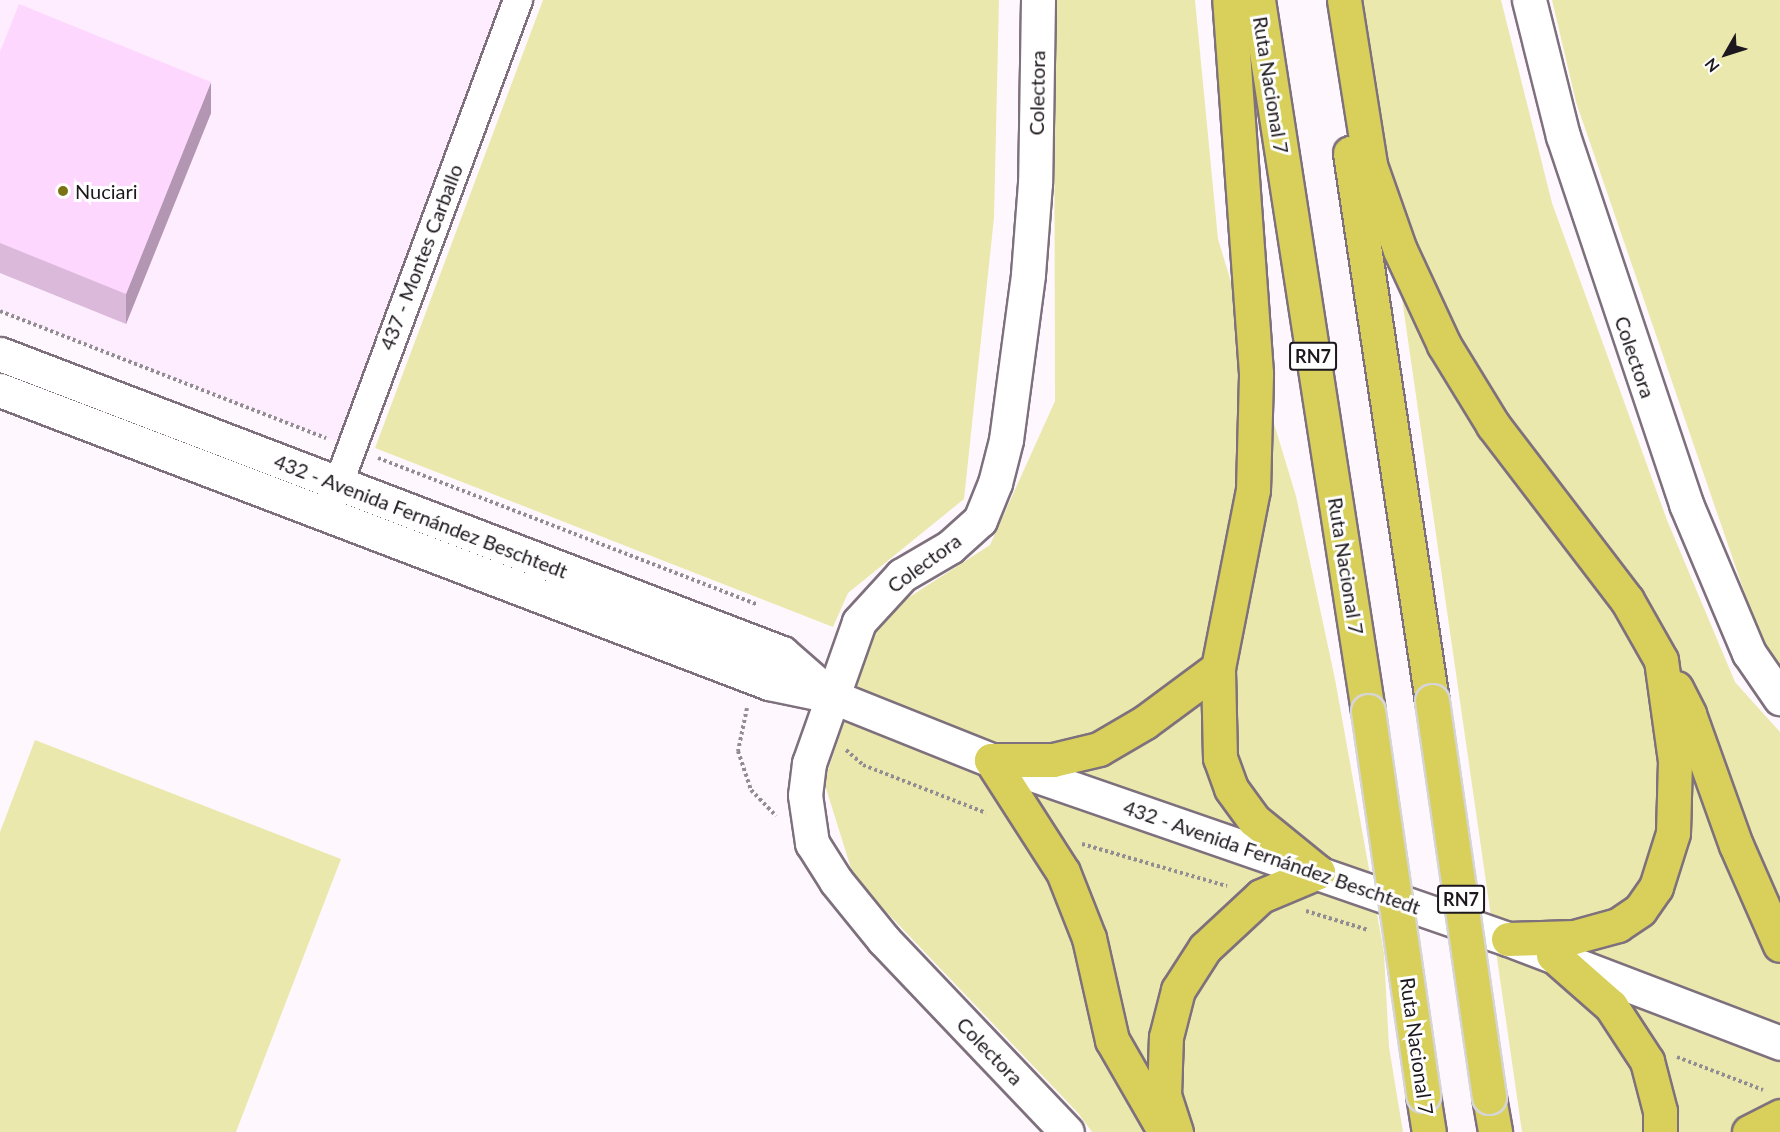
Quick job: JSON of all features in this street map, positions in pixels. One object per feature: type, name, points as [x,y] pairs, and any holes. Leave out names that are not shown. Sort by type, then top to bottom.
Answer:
[{"type":"highway","points":[[1176,1132],[1164,1096],[1166,1037],[1178,990],[1205,948],[1261,896],[1318,872],[1254,820],[1231,788],[1220,758],[1218,668],[1253,490],[1256,373],[1229,0]]},
{"type":"highway","name":"Ruta Nacional 7","points":[[1258,0],[1368,711],[1430,1132]]},
{"type":"highway","name":"RN7","points":[[1328,0],[1495,1132]]},
{"type":"highway","points":[[1344,0],[1370,165],[1400,250],[1444,345],[1493,425],[1627,600],[1662,660],[1689,714],[1736,845],[1780,945]]},
{"type":"highway","points":[[1508,939],[1574,937],[1618,925],[1640,910],[1656,887],[1673,832],[1675,761],[1662,660]]},
{"type":"highway","points":[[991,760],[1053,760],[1099,749],[1145,722],[1218,668]]},
{"type":"highway","points":[[991,760],[1039,831],[1063,872],[1089,938],[1112,1040],[1166,1132]]},
{"type":"highway","points":[[1553,955],[1611,1006],[1647,1061],[1660,1111],[1660,1132]]},
{"type":"highway","points":[[1749,1132],[1775,1104]]},
{"type":"street","name":"437 - Montes Carballo","points":[[328,515],[336,484],[518,0]]},
{"type":"street","name":"Colectora","points":[[1038,0],[1035,183],[1028,275],[1006,440],[995,483],[980,520],[950,547],[902,575],[873,604],[859,622],[809,763],[805,795],[812,843],[836,881],[884,940],[1067,1132]]},
{"type":"street","name":"Colectora","points":[[1528,0],[1563,136],[1686,504],[1749,653],[1780,698]]},
{"type":"street","name":"432 - Avenida Fernández Beschtedt","points":[[0,354],[782,653],[831,696]]},
{"type":"street","name":"432 - Avenida Fernández Beschtedt","points":[[0,390],[769,683],[831,696],[991,760],[1553,955],[1780,1043]]},
{"type":"path","points":[[769,683],[749,703],[738,750],[751,790],[781,821],[812,843]]},
{"type":"path","points":[[820,729],[863,765],[989,814]]},
{"type":"path","points":[[1039,831],[1261,896],[1374,932]]},
{"type":"path","points":[[1633,1040],[1775,1104]]},
{"type":"shaded area","points":[[0,0],[504,0],[337,442],[0,311]]},
{"type":"shaded area","points":[[543,0],[999,0],[994,218],[964,499],[848,593],[833,627],[375,448]]},
{"type":"shaded area","points":[[1054,0],[1195,0],[1218,239],[1296,496],[1335,679],[1384,953],[1389,1047],[1403,1132],[1092,1132],[1078,1113],[854,878],[824,782],[880,616],[990,545],[1055,401]]},
{"type":"shaded area","points":[[1359,0],[1501,0],[1552,203],[1667,520],[1735,682],[1780,732],[1780,1132],[1522,1132]]},
{"type":"shaded area","points":[[1552,0],[1780,0],[1780,673],[1760,638],[1576,102]]},
{"type":"shaded area","points":[[35,740],[341,859],[236,1132],[0,1132],[0,832]]},
{"type":"building","points":[[19,4],[211,82],[126,294],[0,243],[0,52]]},
{"type":"place","name":"Nuciari","points":[[63,191]]}]
